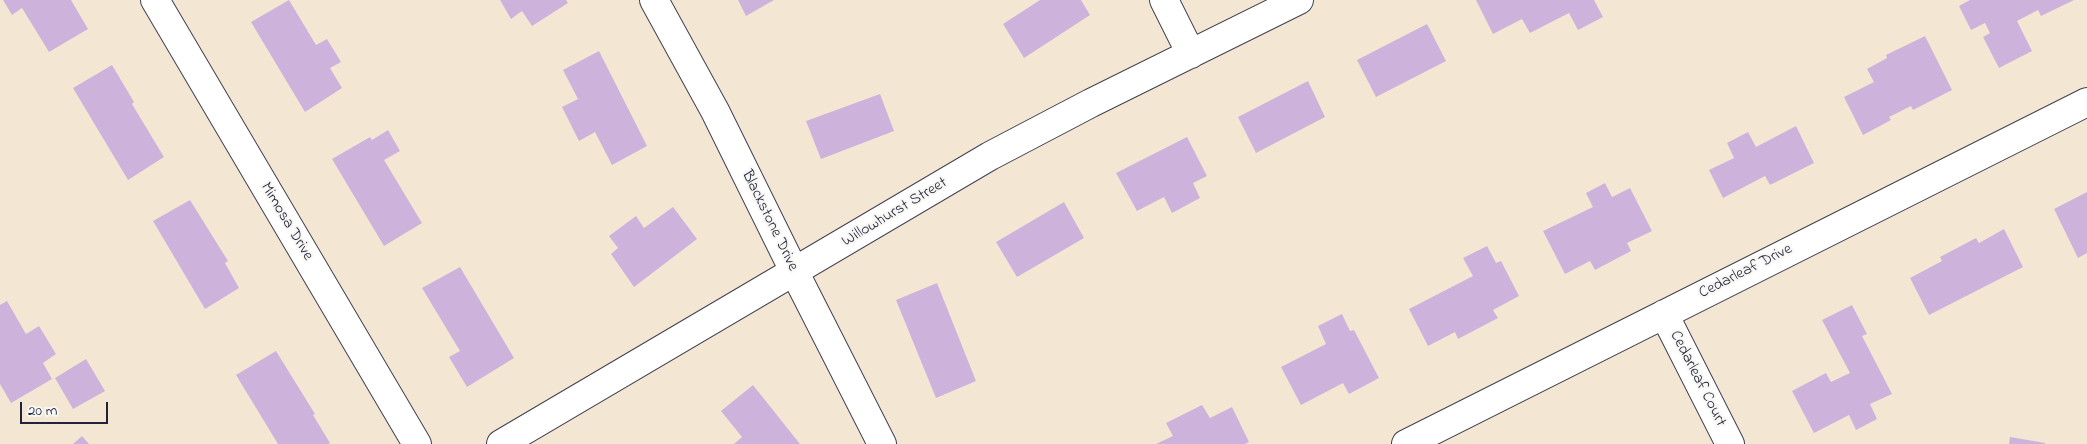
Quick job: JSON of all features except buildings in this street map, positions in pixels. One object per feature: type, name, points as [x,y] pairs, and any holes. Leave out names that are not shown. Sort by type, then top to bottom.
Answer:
[{"type":"street","name":"Mimosa Drive","points":[[155,0],[417,444]]},
{"type":"street","name":"Blackstone Drive","points":[[654,0],[715,111],[794,273],[882,444]]},
{"type":"street","points":[[1164,0],[1192,54]]},
{"type":"street","name":"Willowhurst Street","points":[[500,444],[794,273],[990,156],[1091,103],[1299,0]]},
{"type":"street","name":"Cedarleaf Drive","points":[[1406,444],[2087,102]]},
{"type":"street","name":"Cedarleaf Court","points":[[1664,314],[1730,444]]}]
